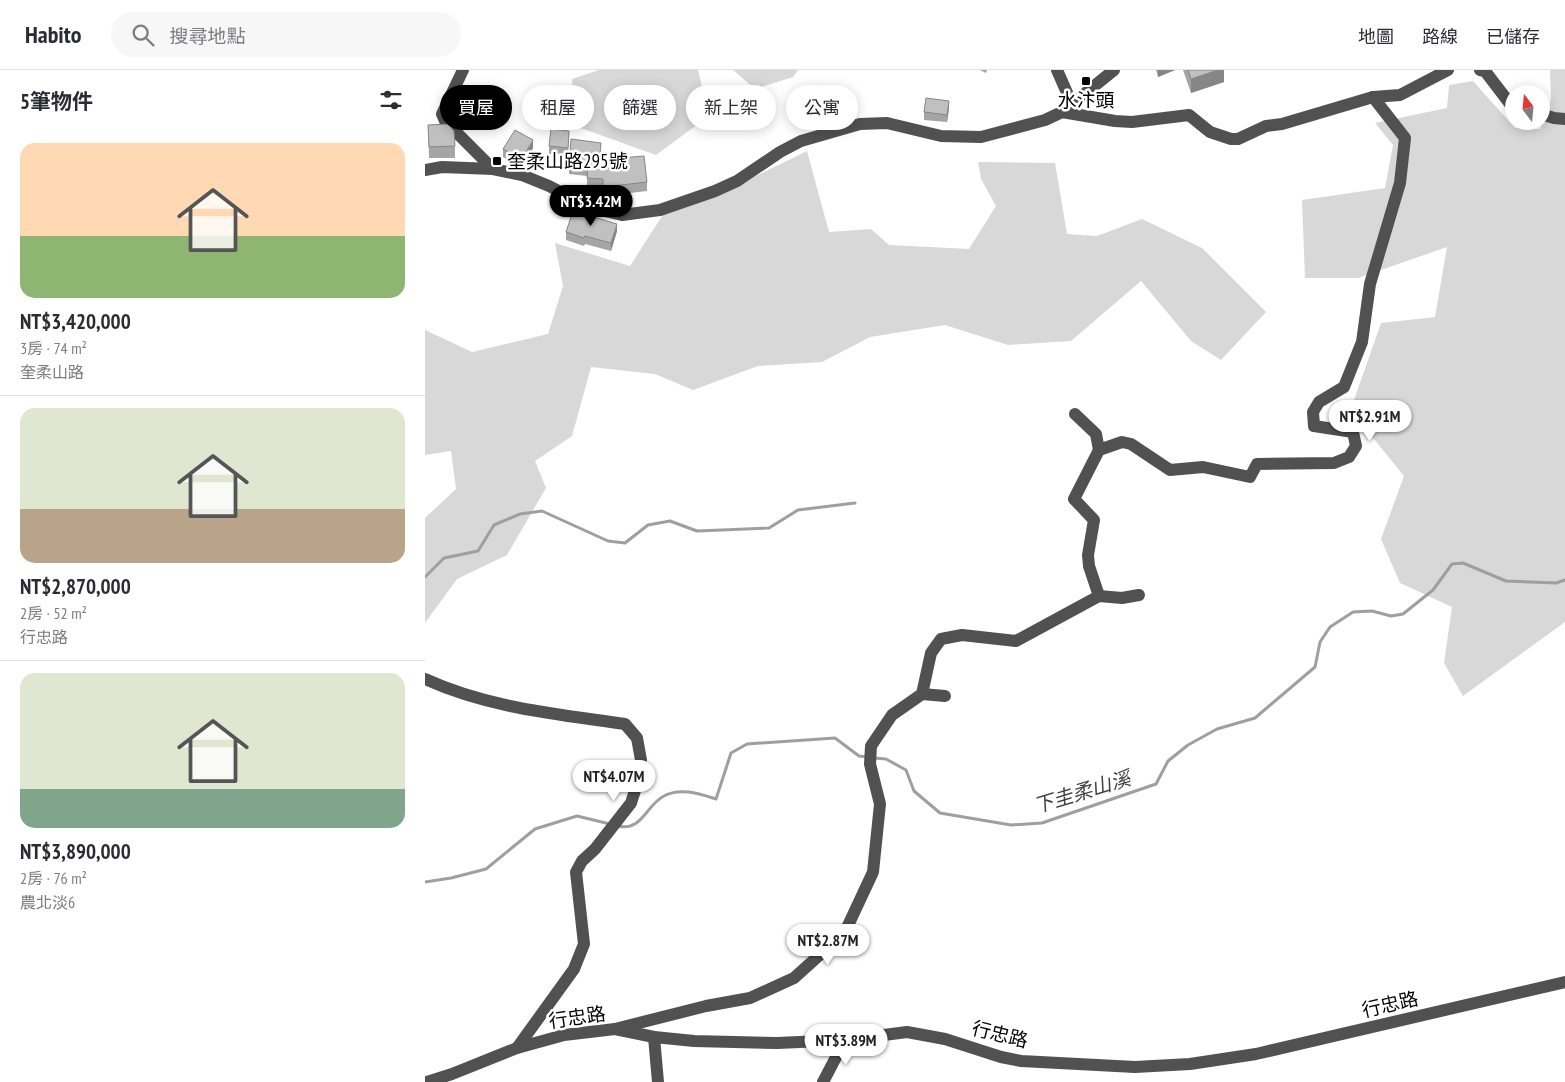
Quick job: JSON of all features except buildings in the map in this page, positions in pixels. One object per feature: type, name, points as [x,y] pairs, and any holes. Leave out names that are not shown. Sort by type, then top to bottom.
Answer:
[{"type":"street","points":[[463,70],[442,114],[445,121],[493,169]]},
{"type":"street","points":[[1057,70],[1067,108]]},
{"type":"street","points":[[425,170],[442,167],[493,169],[522,175],[549,186],[589,207],[622,215],[660,210],[715,191],[737,181],[780,152],[801,142],[860,124],[887,123],[941,136],[981,137],[1045,120],[1067,108],[1114,70]]},
{"type":"street","points":[[1067,108],[1115,121],[1132,122],[1189,115],[1211,132],[1231,139],[1238,139],[1266,126],[1281,124],[1373,98],[1400,94],[1435,73],[1448,70]]},
{"type":"street","points":[[1480,70],[1485,71],[1505,97]]},
{"type":"street","points":[[1099,450],[1122,442],[1131,444],[1170,470],[1203,467],[1250,477],[1257,464],[1334,463],[1349,457],[1356,446],[1353,432],[1314,426],[1313,412],[1319,402],[1344,387],[1362,342],[1370,284],[1400,183],[1405,138],[1373,98]]},
{"type":"street","points":[[1550,117],[1565,119]]},
{"type":"street","points":[[1075,414],[1097,434],[1099,450],[1074,499],[1094,520],[1088,555],[1089,566],[1099,596]]},
{"type":"street","points":[[922,694],[931,653],[941,639],[962,635],[1016,641],[1099,596],[1122,598],[1139,595]]},
{"type":"street","points":[[425,679],[451,691],[520,709],[625,724],[637,738],[641,760],[638,782],[631,803],[595,849],[583,861],[577,872],[584,944],[581,953],[574,969],[517,1048]]},
{"type":"street","points":[[615,1029],[706,1006],[750,998],[794,978],[845,932],[873,872],[880,804],[870,764],[871,746],[892,715],[922,694],[945,696]]},
{"type":"street","name":"行忠路","points":[[427,1082],[517,1048],[564,1035],[615,1029],[654,1037],[694,1041],[777,1043],[845,1040],[907,1032],[945,1039],[1001,1057],[1021,1061],[1135,1067],[1190,1064],[1256,1054],[1565,982]]},
{"type":"street","points":[[654,1037],[658,1082]]},
{"type":"street","points":[[823,1082],[845,1040]]},
{"type":"shaded area","points":[[599,70],[698,70],[702,85],[686,85],[686,130],[690,130],[656,155],[586,130],[594,130],[594,85],[572,85],[572,79]]},
{"type":"shaded area","points":[[733,70],[798,70],[793,77],[768,85],[750,85]]},
{"type":"shaded area","points":[[1550,70],[1565,70],[1565,622],[1463,696],[1444,663],[1452,607],[1400,583],[1381,539],[1404,476],[1374,439],[1354,400],[1381,323],[1435,317],[1447,247],[1358,278],[1305,278],[1302,200],[1385,188],[1393,145],[1375,123],[1447,108],[1449,85],[1473,81],[1505,117],[1505,130],[1550,130]]},
{"type":"shaded area","points":[[807,151],[829,232],[871,229],[889,245],[969,249],[996,206],[981,179],[978,162],[1055,163],[1067,234],[1097,236],[1142,219],[1202,248],[1266,312],[1221,360],[1191,341],[1141,281],[1071,341],[1008,345],[945,325],[870,337],[822,362],[758,366],[693,390],[655,374],[591,367],[572,436],[535,461],[546,488],[507,555],[457,579],[425,623],[425,518],[456,489],[451,451],[425,455],[425,330],[472,352],[548,334],[563,286],[555,243],[630,266],[666,210],[719,194]]},
{"type":"waterway","points":[[425,577],[444,558],[478,551],[494,525],[520,514],[542,511],[608,541],[625,543],[648,525],[670,521],[697,531],[769,528],[798,510],[855,503]]},
{"type":"waterway","name":"下圭柔山溪","points":[[874,758],[886,759],[906,770],[914,791],[940,813],[1011,825],[1042,823],[1156,784],[1168,761],[1188,745],[1217,729],[1255,718],[1315,667],[1320,642],[1330,627],[1353,612],[1372,611],[1391,616],[1403,614],[1433,590],[1452,564],[1463,563],[1506,581],[1556,583],[1565,580]]},
{"type":"waterway","name":"下圭柔山溪","points":[[618,826],[626,827],[638,822],[658,800],[670,793],[690,792],[716,799],[731,753],[747,744],[835,738],[859,756],[868,757]]},
{"type":"waterway","name":"下圭柔山溪","points":[[425,882],[451,878],[486,869],[535,829],[577,816],[610,824]]},
{"type":"place","name":"水汴頭","points":[[1086,81]]},
{"type":"place","name":"奎柔山路295號","points":[[497,161]]}]
